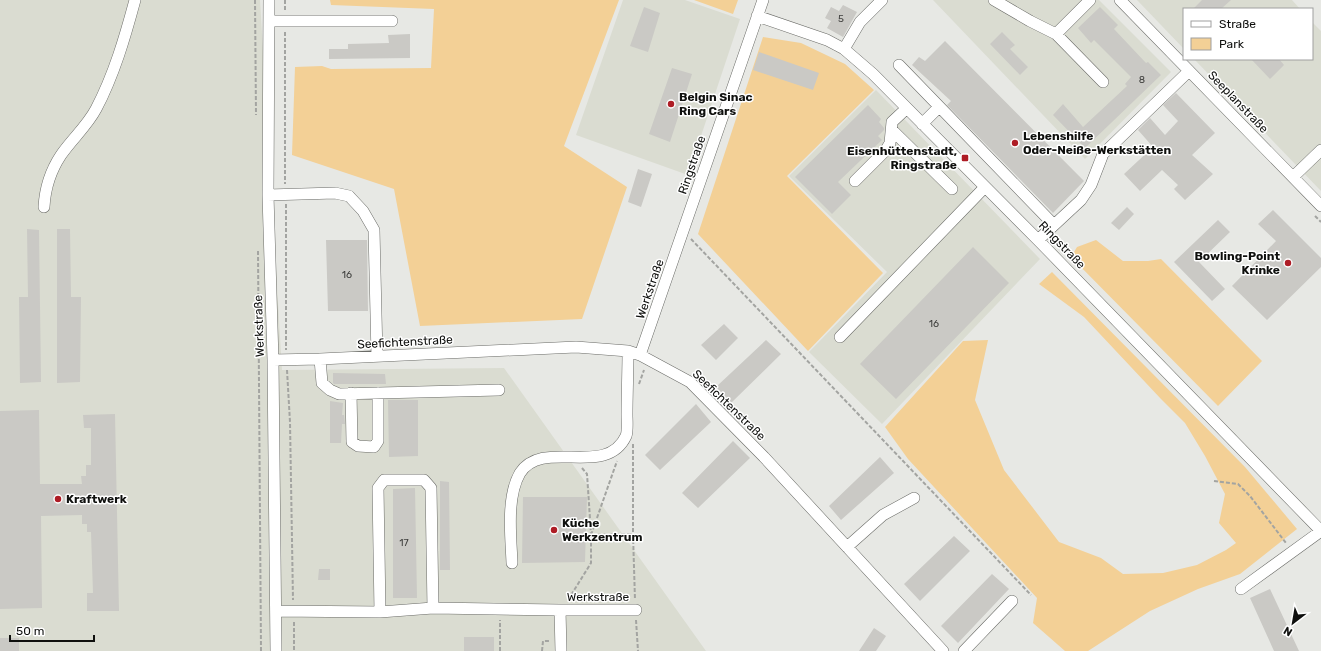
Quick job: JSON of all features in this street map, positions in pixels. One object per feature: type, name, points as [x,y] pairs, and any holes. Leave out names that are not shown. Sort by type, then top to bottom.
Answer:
[{"type":"street","points":[[44,206],[45,194],[56,162],[88,122],[104,92],[135,0]]},
{"type":"street","name":"Werkstraße","points":[[269,0],[268,195],[273,360],[276,651]]},
{"type":"street","name":"Ringstraße","points":[[684,231],[763,0]]},
{"type":"street","points":[[844,49],[860,22],[882,0]]},
{"type":"street","points":[[994,0],[1056,34],[1103,82]]},
{"type":"street","points":[[1056,34],[1090,0]]},
{"type":"street","name":"Seeplanstraße","points":[[1125,2],[1321,206]]},
{"type":"street","name":"Ringstraße","points":[[757,16],[827,40],[844,49],[873,74],[1038,240],[1321,531]]},
{"type":"street","points":[[270,21],[392,21]]},
{"type":"street","points":[[899,65],[1054,225]]},
{"type":"street","points":[[1038,240],[1081,200],[1091,185],[1103,154],[1190,71]]},
{"type":"street","points":[[922,124],[939,107]]},
{"type":"street","points":[[855,181],[886,150],[890,142],[892,122],[907,108]]},
{"type":"street","points":[[892,130],[952,189]]},
{"type":"street","points":[[1292,177],[1321,150]]},
{"type":"street","points":[[840,337],[985,187]]},
{"type":"street","points":[[268,195],[335,194],[348,196],[363,211],[374,230],[377,356]]},
{"type":"street","name":"Werkstraße","points":[[644,357],[684,231]]},
{"type":"street","name":"Seefichtenstraße","points":[[273,360],[576,347],[628,351],[644,357],[690,382],[764,457],[943,651]]},
{"type":"street","points":[[512,563],[510,509],[515,486],[521,473],[532,461],[552,457],[602,456],[616,450],[626,435],[628,351]]},
{"type":"street","points":[[320,359],[322,383],[330,390],[339,394],[499,390]]},
{"type":"street","points":[[351,393],[352,442],[358,446],[374,447],[378,441],[378,393]]},
{"type":"street","points":[[380,612],[378,488],[384,480],[424,480],[431,488],[434,608]]},
{"type":"street","points":[[847,547],[883,515],[914,498]]},
{"type":"street","points":[[1241,589],[1321,531]]},
{"type":"street","points":[[964,651],[1012,601]]},
{"type":"street","name":"Werkstraße","points":[[276,611],[380,612],[434,608],[636,610]]},
{"type":"street","points":[[561,646],[564,610]]},
{"type":"path","points":[[255,0],[256,122]]},
{"type":"path","points":[[285,0],[286,359],[290,422],[294,651]]},
{"type":"path","points":[[684,231],[1030,595]]},
{"type":"path","points":[[258,250],[262,651]]},
{"type":"path","points":[[639,385],[644,357]]},
{"type":"path","points":[[633,444],[633,534],[638,651]]},
{"type":"path","points":[[591,535],[619,456],[616,450]]},
{"type":"path","points":[[564,610],[568,600],[591,563],[591,535],[587,474],[574,457]]},
{"type":"path","points":[[1214,481],[1238,484],[1250,496],[1292,552]]},
{"type":"path","points":[[591,535],[633,534]]},
{"type":"path","points":[[500,609],[500,651]]},
{"type":"path","points":[[542,651],[543,641],[561,646]]},
{"type":"shaded area","points":[[0,0],[260,0],[282,370],[504,368],[706,651],[0,651]]},
{"type":"shaded area","points":[[623,0],[685,0],[740,19],[688,175],[576,135]]},
{"type":"shaded area","points":[[933,0],[1099,0],[1171,72],[1085,159]]},
{"type":"shaded area","points":[[1137,0],[1292,0],[1299,8],[1183,8],[1183,48]]},
{"type":"shaded area","points":[[1313,23],[1321,31],[1321,191],[1195,60],[1313,60]]},
{"type":"shaded area","points":[[876,90],[1040,259],[882,424],[809,352],[887,272],[789,176]]},
{"type":"green space","points":[[330,0],[619,0],[564,146],[627,187],[582,319],[420,326],[394,189],[292,155],[295,67],[322,66],[331,69],[431,68],[434,9],[331,5]]},
{"type":"green space","points":[[694,0],[738,0],[733,14]]},
{"type":"green space","points":[[763,37],[801,43],[845,64],[874,90],[787,176],[883,273],[808,351],[698,234]]},
{"type":"green space","points":[[1096,240],[1123,261],[1148,261],[1161,259],[1262,361],[1218,406],[1071,257],[1077,247]]},
{"type":"green space","points":[[1052,272],[1245,467],[1297,529],[1240,574],[1198,589],[1150,611],[1088,651],[1065,651],[1033,623],[1037,598],[908,459],[885,427],[963,341],[988,340],[975,400],[1004,470],[1059,542],[1101,558],[1123,574],[1163,573],[1197,565],[1236,543],[1219,523],[1225,494],[1205,456],[1185,423],[1084,317],[1039,284]]},
{"type":"building","points":[[1202,0],[1231,0],[1222,8],[1194,8]]},
{"type":"building","points":[[843,5],[857,12],[843,37],[827,28],[831,21],[825,18],[831,7],[839,11]]},
{"type":"building","points":[[644,7],[660,13],[648,52],[630,46]]},
{"type":"building","points":[[1100,7],[1118,25],[1114,29],[1146,63],[1148,62],[1161,75],[1085,148],[1053,115],[1063,104],[1083,127],[1127,86],[1125,84],[1131,77],[1094,40],[1091,43],[1078,28]]},
{"type":"building","points":[[1002,32],[1015,45],[1010,49],[1028,67],[1020,75],[990,44]]},
{"type":"building","points":[[410,34],[410,58],[329,59],[329,49],[348,49],[348,44],[389,43],[388,35]]},
{"type":"building","name":"Lebenshilfe Oder-Neiße-Werkstätten","points":[[945,41],[1084,181],[1053,213],[947,105],[951,101],[912,65],[919,57],[925,61]]},
{"type":"building","points":[[759,52],[819,73],[813,90],[753,70]]},
{"type":"building","points":[[1252,60],[1280,60],[1284,65],[1270,79]]},
{"type":"building","name":"Belgin Sinac Ring Cars","points":[[672,68],[692,74],[670,142],[649,134]]},
{"type":"building","points":[[1176,93],[1215,133],[1192,155],[1213,174],[1185,200],[1174,189],[1178,185],[1162,170],[1140,191],[1124,174],[1153,147],[1138,130],[1150,118],[1165,135],[1178,121],[1163,105]]},
{"type":"building","points":[[868,105],[881,119],[879,122],[884,130],[878,136],[882,140],[838,182],[851,195],[832,214],[795,177]]},
{"type":"building","points":[[638,169],[652,174],[641,207],[628,202]]},
{"type":"building","points":[[1127,207],[1134,214],[1119,230],[1111,223]]},
{"type":"building","name":"Bowling-Point Krinke","points":[[1273,210],[1321,258],[1321,267],[1267,320],[1232,286],[1276,241],[1258,224]]},
{"type":"building","points":[[1218,220],[1230,232],[1199,262],[1225,289],[1212,301],[1174,262]]},
{"type":"building","points":[[27,229],[39,230],[41,382],[20,383],[19,297],[28,297]]},
{"type":"building","points":[[57,229],[70,229],[71,297],[81,297],[80,382],[57,383]]},
{"type":"building","points":[[326,240],[367,240],[368,311],[328,311]]},
{"type":"building","points":[[973,247],[1009,283],[896,399],[860,364]]},
{"type":"building","points":[[724,324],[738,338],[716,360],[701,345]]},
{"type":"building","points":[[766,340],[781,354],[730,404],[716,387]]},
{"type":"building","points":[[333,373],[385,374],[386,384],[334,384]]},
{"type":"building","points":[[388,400],[418,400],[418,456],[389,457]]},
{"type":"building","points":[[330,401],[343,403],[342,415],[344,415],[345,424],[342,424],[341,443],[330,443]]},
{"type":"building","points":[[696,404],[711,422],[660,470],[645,455]]},
{"type":"building","name":"Kraftwerk","points":[[39,410],[40,484],[82,484],[81,476],[86,476],[86,465],[91,465],[91,428],[84,428],[83,415],[115,414],[119,611],[87,611],[87,593],[93,593],[91,532],[87,532],[87,524],[82,524],[82,515],[41,516],[42,608],[0,609],[0,411]]},
{"type":"building","points":[[733,441],[750,458],[698,508],[682,493]]},
{"type":"building","points":[[880,457],[894,473],[841,520],[829,506]]},
{"type":"building","points":[[440,481],[449,482],[450,570],[440,570]]},
{"type":"building","points":[[415,488],[417,598],[393,598],[393,489]]},
{"type":"building","name":"Küche Werkzentrum","points":[[523,497],[587,497],[585,562],[522,563]]},
{"type":"building","points":[[954,536],[970,551],[920,601],[904,584]]},
{"type":"building","points":[[319,569],[330,569],[330,580],[318,580]]},
{"type":"building","points":[[992,574],[1009,589],[958,643],[941,626]]},
{"type":"building","points":[[1270,589],[1299,651],[1274,651],[1250,598]]},
{"type":"building","points":[[874,628],[886,636],[876,651],[859,651]]},
{"type":"building","points":[[464,637],[494,637],[494,651],[464,651]]},
{"type":"building","points":[[0,638],[19,638],[19,651],[0,651]]},
{"type":"place","name":"Belgin Sinac Ring Cars","points":[[671,104]]},
{"type":"place","name":"Lebenshilfe Oder-Neiße-Werkstätten","points":[[1015,143]]},
{"type":"place","name":"Eisenhüttenstadt, Ringstraße","points":[[965,158]]},
{"type":"place","name":"Bowling-Point Krinke","points":[[1288,263]]},
{"type":"place","name":"Kraftwerk","points":[[58,499]]},
{"type":"place","name":"Küche Werkzentrum","points":[[554,530]]}]
